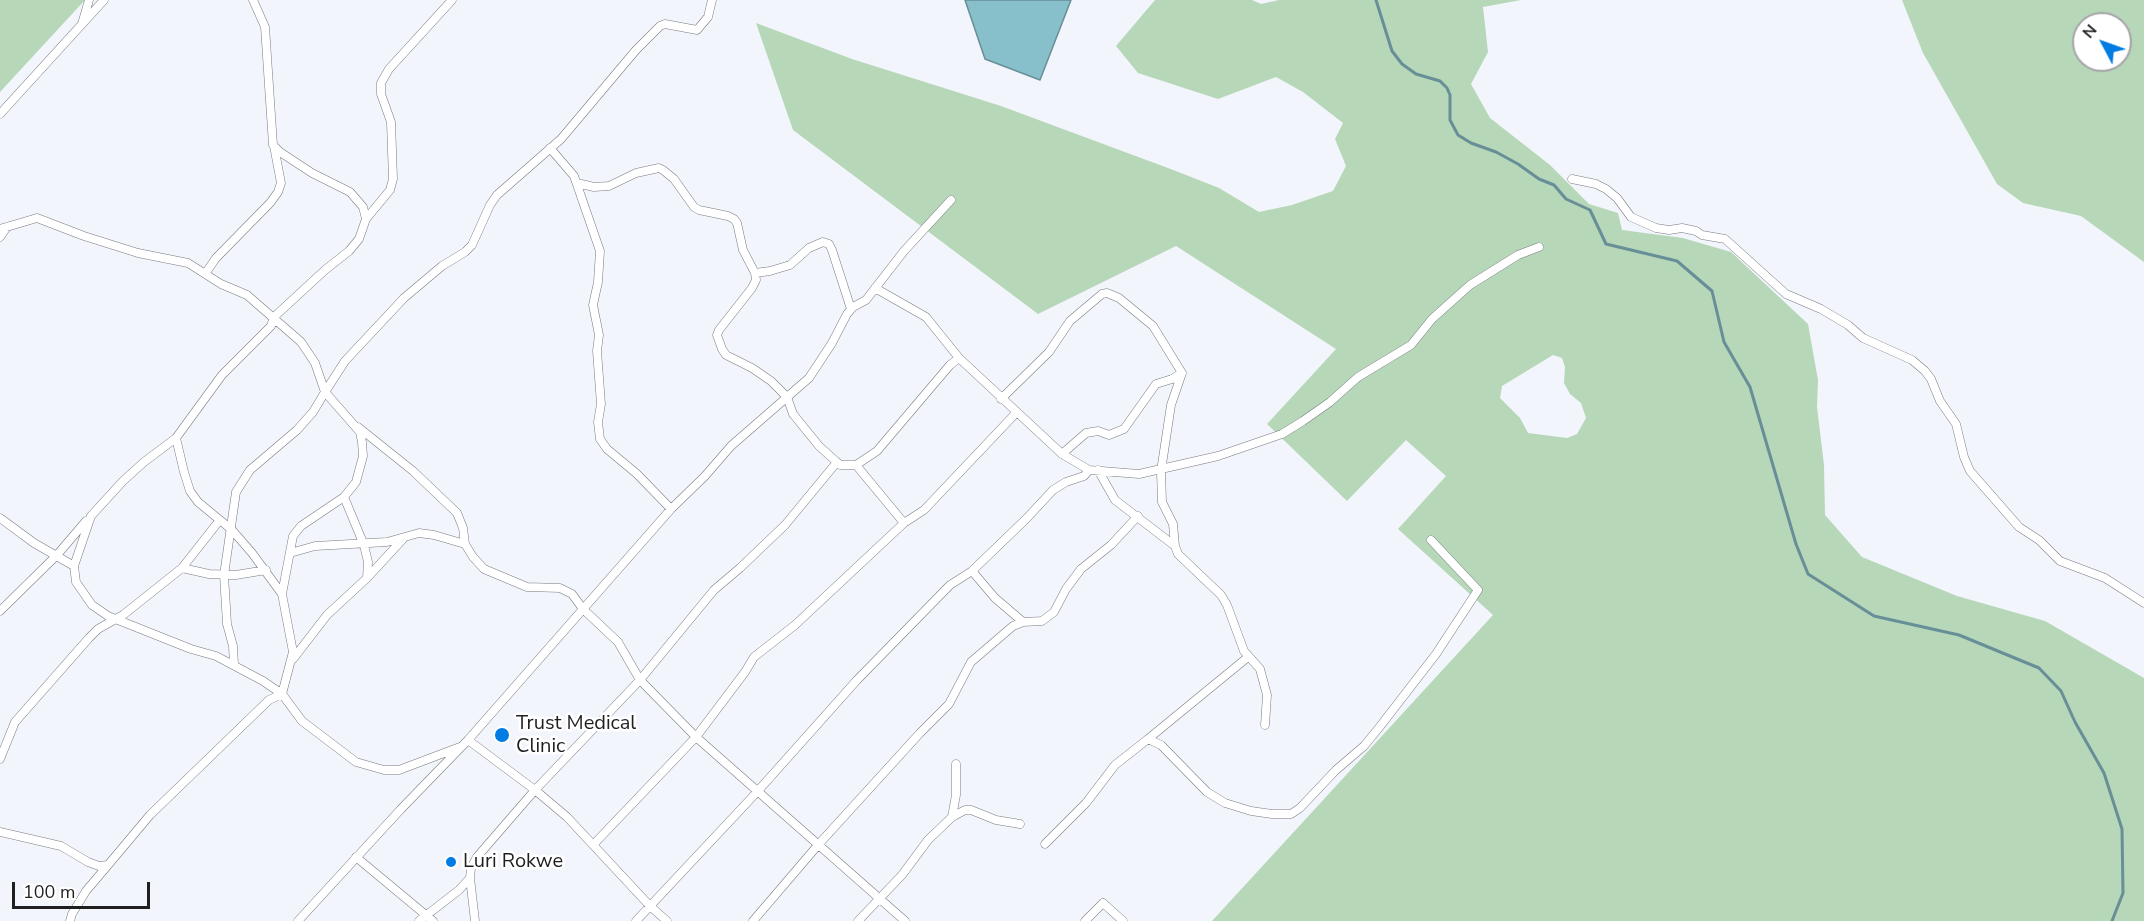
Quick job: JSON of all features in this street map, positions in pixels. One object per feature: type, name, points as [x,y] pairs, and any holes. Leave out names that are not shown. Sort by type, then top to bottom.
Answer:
[{"type":"street","points":[[81,27],[89,0]]},
{"type":"street","points":[[0,114],[104,0]]},
{"type":"street","points":[[204,274],[216,258],[270,203],[281,183],[273,145],[265,27],[253,0]]},
{"type":"street","points":[[0,611],[57,555],[123,481],[176,438],[222,375],[271,327],[274,317],[325,270],[350,251],[359,239],[366,219],[390,190],[393,179],[391,122],[381,94],[381,83],[389,69],[452,0]]},
{"type":"street","points":[[234,666],[233,646],[227,624],[224,575],[235,498],[242,480],[263,457],[297,429],[313,412],[345,362],[404,298],[442,266],[472,245],[497,195],[561,139],[636,50],[660,26],[665,24],[697,30],[708,17],[712,0]]},
{"type":"street","points":[[273,145],[312,173],[350,192],[363,207],[366,219]]},
{"type":"street","points":[[550,148],[574,176],[600,251],[598,282],[593,305],[599,335],[597,351],[601,404],[598,422],[600,439],[607,449],[637,474],[671,509]]},
{"type":"street","points":[[577,183],[594,187],[609,186],[642,171],[663,170],[674,179],[694,207],[728,216],[737,223],[743,250],[755,273],[756,280],[753,288],[725,321],[717,335],[718,340],[726,355],[752,368],[788,397],[793,414],[819,446],[844,466],[856,465],[877,451],[950,365],[959,358]]},
{"type":"street","points":[[1572,179],[1596,184],[1606,189],[1617,198],[1631,217],[1656,228],[1669,230],[1682,228],[1702,235],[1725,239],[1786,294],[1821,309],[1848,325],[1863,338],[1912,360],[1931,380],[1940,401],[1956,424],[1970,471],[2019,527],[2039,540],[2060,561],[2105,578],[2144,603]]},
{"type":"street","points":[[298,921],[468,740],[671,509],[705,476],[731,446],[809,378],[851,309],[866,300],[904,250],[951,200]]},
{"type":"street","points":[[0,237],[3,228],[37,218],[138,253],[188,263],[204,274],[247,295],[301,342],[315,363],[325,392],[360,432],[362,442],[363,456],[356,482],[344,497],[301,526],[293,536],[282,594],[293,652],[282,694],[269,700],[150,815],[86,891],[70,921]]},
{"type":"street","points":[[755,273],[770,272],[790,264],[809,248],[823,242],[829,244],[851,309]]},
{"type":"street","points":[[875,288],[926,317],[959,358],[1062,454],[1089,470],[1139,474],[1161,471],[1218,456],[1266,440],[1303,422],[1358,377],[1411,345],[1432,319],[1470,285],[1518,255],[1539,246]]},
{"type":"street","points":[[1001,399],[1054,346],[1070,321],[1099,296],[1107,293],[1119,298],[1153,326],[1182,373]]},
{"type":"street","points":[[1182,373],[1171,405],[1161,471],[1162,502],[1173,524],[1178,554],[1221,595],[1248,657],[1260,669],[1267,695],[1265,725]]},
{"type":"street","points":[[1062,454],[1086,433],[1098,431],[1109,435],[1124,429],[1156,384],[1182,373]]},
{"type":"street","points":[[769,413],[793,414]]},
{"type":"street","points":[[593,845],[696,737],[754,657],[795,625],[904,523],[924,510],[1016,413]]},
{"type":"street","points":[[352,422],[379,441],[457,513],[463,528],[465,544],[484,569],[527,587],[560,588],[572,594],[583,609],[618,642],[640,680],[696,737],[905,921]]},
{"type":"street","points":[[176,438],[183,472],[190,491],[198,502],[231,530],[266,570],[282,594]]},
{"type":"street","points":[[475,921],[470,878],[471,868],[477,856],[535,790],[640,680],[714,590],[741,568],[785,525],[837,462]]},
{"type":"street","points":[[856,465],[904,523]]},
{"type":"street","points":[[636,921],[757,792],[857,680],[950,585],[972,571],[1053,490],[1066,482],[1084,476],[1089,470]]},
{"type":"street","points":[[1098,470],[1115,500],[1175,546]]},
{"type":"street","points":[[344,497],[364,545],[368,562],[367,578]]},
{"type":"street","points":[[91,516],[74,566],[76,582],[92,605],[108,616],[118,618],[190,649],[216,656],[282,694],[302,721],[356,762],[384,770],[399,770],[460,747]]},
{"type":"street","points":[[753,921],[818,845],[920,733],[949,705],[971,662],[1013,626],[1023,622],[1042,621],[1050,617],[1081,569],[1111,545],[1138,516]]},
{"type":"street","points":[[0,518],[74,566]]},
{"type":"street","points":[[0,759],[15,722],[98,629],[118,618],[182,568],[219,521]]},
{"type":"street","points":[[290,553],[315,546],[364,545],[419,533],[428,533],[465,544]]},
{"type":"street","points":[[291,663],[327,615],[367,578],[405,537]]},
{"type":"street","points":[[1148,739],[1161,745],[1207,792],[1224,803],[1272,814],[1291,814],[1300,808],[1336,770],[1364,746],[1378,729],[1436,654],[1479,590],[1431,540]]},
{"type":"street","points":[[182,568],[224,575],[266,570]]},
{"type":"street","points":[[972,571],[995,598],[1023,622]]},
{"type":"street","points":[[1045,844],[1086,803],[1115,765],[1248,657]]},
{"type":"street","points":[[468,740],[567,817],[650,906],[667,921]]},
{"type":"street","points":[[952,817],[956,795],[956,764]]},
{"type":"street","points":[[858,921],[902,875],[928,840],[952,817],[965,810],[970,810],[996,820],[1020,824]]},
{"type":"street","points":[[0,832],[61,846],[88,862],[99,866],[108,865]]},
{"type":"street","points":[[357,857],[426,919],[470,878]]},
{"type":"street","points":[[1085,921],[1103,903],[1123,921]]},
{"type":"green space","points":[[0,0],[85,0],[0,92]]},
{"type":"green space","points":[[1155,0],[1252,0],[1261,4],[1279,0],[1521,0],[1483,7],[1488,52],[1471,84],[1490,118],[1550,165],[1589,204],[1618,213],[1622,230],[1683,238],[1731,252],[1808,324],[1818,380],[1817,407],[1824,465],[1825,515],[1862,557],[1957,596],[2045,621],[2144,678],[2144,921],[1212,921],[1493,615],[1398,529],[1446,476],[1406,440],[1347,501],[1267,424],[1336,349],[1176,246],[1038,314],[793,130],[756,23],[852,59],[1001,106],[1176,171],[1219,188],[1259,212],[1292,205],[1333,191],[1346,166],[1335,139],[1343,123],[1303,92],[1276,77],[1218,99],[1138,73],[1116,46]],"holes":[[[1553,355],[1562,358],[1565,367],[1564,383],[1570,394],[1581,403],[1586,418],[1577,434],[1567,438],[1528,433],[1520,418],[1500,398],[1502,386]]]},
{"type":"green space","points":[[1902,0],[2144,0],[2144,262],[2081,216],[2023,203],[1997,184],[1923,53]]},
{"type":"water","points":[[965,0],[1071,0],[1040,80],[985,59]]},
{"type":"waterway","points":[[1376,0],[1392,51],[1402,64],[1416,74],[1440,81],[1447,88],[1450,95],[1450,120],[1458,135],[1518,164],[1539,179],[1554,185],[1566,199],[1590,210],[1606,244],[1677,261],[1712,291],[1724,342],[1750,387],[1796,544],[1808,574],[1874,616],[1959,635],[2039,668],[2061,691],[2075,722],[2104,773],[2122,829],[2123,893],[2112,921]]},
{"type":"place","name":"Trust Medical Clinic","points":[[502,735]]},
{"type":"place","name":"Luri Rokwe","points":[[451,862]]}]
